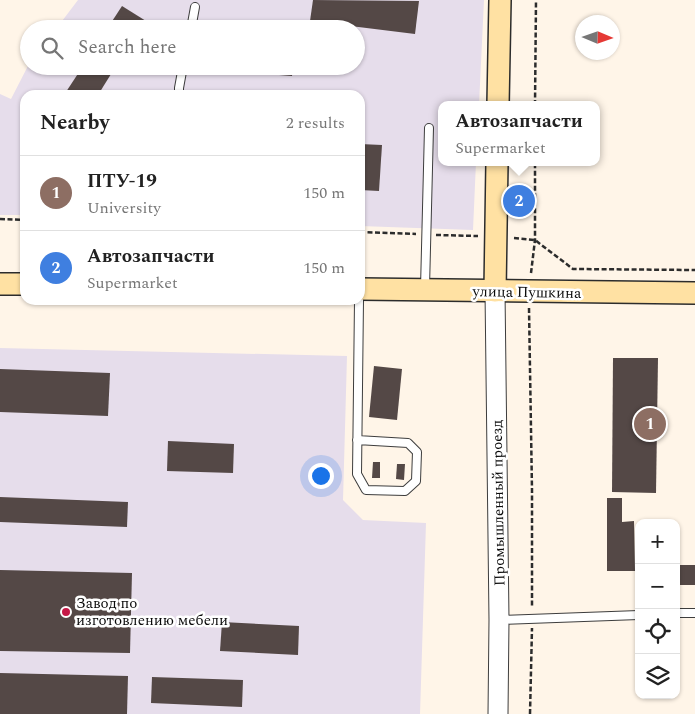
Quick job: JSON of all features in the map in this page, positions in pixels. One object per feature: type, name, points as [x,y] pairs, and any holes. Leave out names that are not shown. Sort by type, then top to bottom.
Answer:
[{"type":"main road","points":[[498,101],[500,0]]},
{"type":"main road","points":[[495,291],[497,166]]},
{"type":"main road","points":[[0,284],[20,284]]},
{"type":"main road","name":"улица Пушкина","points":[[365,289],[695,293]]},
{"type":"street","name":"Промышленный проезд","points":[[495,291],[499,620],[498,714]]},
{"type":"lane","points":[[193,20],[195,7]]},
{"type":"lane","points":[[179,90],[181,75]]},
{"type":"lane","points":[[425,290],[429,128]]},
{"type":"lane","points":[[357,440],[408,443],[417,452],[416,481],[405,491],[366,490],[357,474],[357,440],[359,357],[359,305]]},
{"type":"lane","points":[[680,613],[695,612]]},
{"type":"lane","points":[[499,620],[635,615]]},
{"type":"path","points":[[535,101],[536,0]]},
{"type":"path","points":[[530,714],[532,490],[529,292],[535,240],[535,166]]},
{"type":"path","points":[[0,219],[20,220]]},
{"type":"path","points":[[365,232],[535,240],[573,269],[695,270]]},
{"type":"shaded area","points":[[78,0],[484,0],[479,101],[438,101],[438,166],[476,166],[473,230],[365,226],[365,90],[20,90],[20,215],[0,215],[0,94],[11,99],[23,75],[365,75],[365,20],[63,20]]},
{"type":"shaded area","points":[[0,348],[347,356],[343,500],[363,520],[426,523],[420,714],[0,714]]},
{"type":"building","points":[[313,0],[419,1],[415,34],[365,28],[365,20],[310,20]]},
{"type":"building","points":[[122,6],[144,20],[113,20]]},
{"type":"building","points":[[77,75],[110,75],[101,90],[67,90]]},
{"type":"building","points":[[365,144],[382,145],[379,191],[365,190]]},
{"type":"building","points":[[512,189],[527,190],[526,212],[511,211]]},
{"type":"building","points":[[613,358],[658,358],[656,493],[612,492]]},
{"type":"building","points":[[374,366],[402,369],[397,420],[369,417]]},
{"type":"building","points":[[0,369],[110,373],[108,416],[0,412]]},
{"type":"building","points":[[168,441],[234,444],[233,473],[167,471]]},
{"type":"building","points":[[373,462],[380,462],[380,478],[372,478]]},
{"type":"building","points":[[397,464],[405,464],[404,480],[396,479]]},
{"type":"building","points":[[0,497],[128,502],[127,527],[0,522]]},
{"type":"building","points":[[607,498],[622,498],[622,522],[634,521],[635,571],[607,571]]},
{"type":"building","points":[[680,565],[695,565],[695,585],[680,585]]},
{"type":"building","name":"Завод по изготовлению мебели","points":[[0,570],[132,573],[130,653],[0,651]]},
{"type":"building","points":[[222,622],[299,626],[298,655],[220,651]]},
{"type":"building","points":[[0,673],[128,676],[127,714],[0,714]]},
{"type":"building","points":[[152,677],[243,680],[242,707],[151,703]]},
{"type":"place","name":"Автозапчасти","points":[[519,201]]},
{"type":"place","name":"ПТУ-19","points":[[650,424]]},
{"type":"place","name":"Завод по изготовлению мебели","points":[[66,612]]}]
